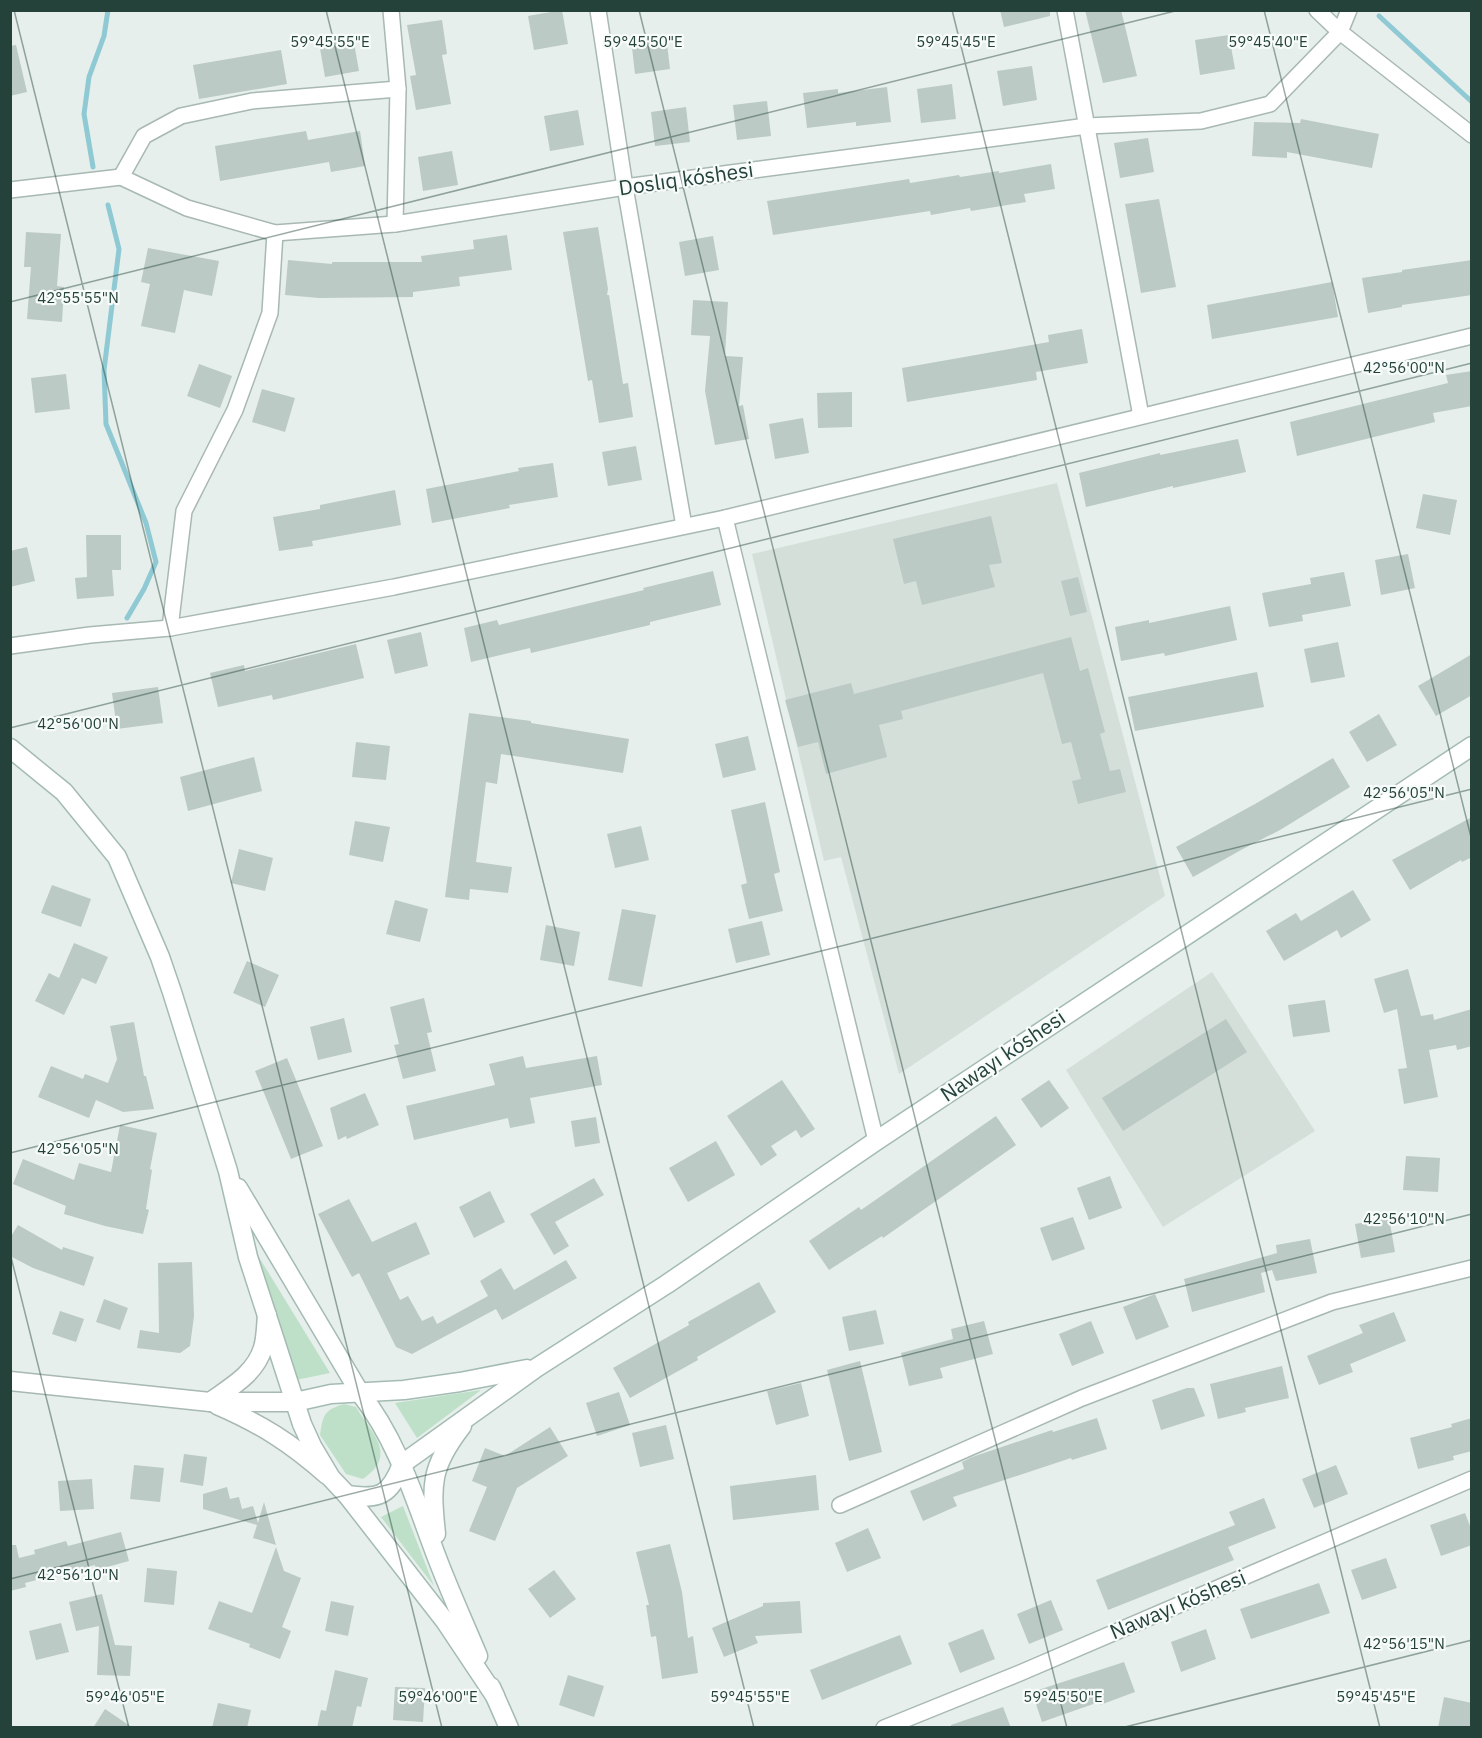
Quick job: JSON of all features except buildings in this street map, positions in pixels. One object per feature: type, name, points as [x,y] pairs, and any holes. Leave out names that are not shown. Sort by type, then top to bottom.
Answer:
[{"type":"main road","name":"Nawayı kóshesi","points":[[402,1464],[536,1368],[667,1284],[876,1141],[1472,746]]},
{"type":"main road","points":[[10,747],[64,792],[117,857],[160,957],[228,1172],[248,1257],[295,1402],[312,1446],[331,1478]]},
{"type":"main road","points":[[228,1172],[360,1393],[375,1413],[402,1464],[439,1563],[509,1728]]},
{"type":"main road","points":[[210,1402],[240,1381],[255,1365],[264,1347],[267,1315]]},
{"type":"main road","points":[[10,1381],[210,1402],[295,1402],[331,1394],[460,1382],[536,1368]]},
{"type":"main road","points":[[210,1402],[257,1423],[306,1456],[331,1478],[347,1495],[446,1621],[495,1696]]},
{"type":"main road","points":[[439,1563],[432,1497],[436,1468],[449,1443],[475,1410]]},
{"type":"main road","points":[[347,1495],[367,1498],[383,1493],[394,1483],[402,1464]]},
{"type":"street","points":[[391,10],[398,89],[395,224]]},
{"type":"street","points":[[598,10],[625,187],[684,526]]},
{"type":"street","points":[[1065,10],[1141,416]]},
{"type":"street","points":[[1317,10],[1340,32],[1472,135]]},
{"type":"street","points":[[1340,32],[1349,10]]},
{"type":"street","name":"Doslıq kóshesi","points":[[121,177],[187,208],[275,233],[395,224],[625,187],[1087,126],[1201,121],[1270,104],[1340,32]]},
{"type":"street","points":[[10,190],[121,177],[144,136],[181,116],[252,101],[398,89]]},
{"type":"street","points":[[170,628],[184,511],[235,410],[270,314],[275,233]]},
{"type":"street","points":[[10,646],[90,635],[170,628],[394,587],[725,518],[1472,336]]},
{"type":"street","points":[[725,518],[876,1141]]},
{"type":"street","points":[[840,1505],[1082,1398],[1332,1302],[1472,1268]]},
{"type":"street","name":"Nawayı kóshesi","points":[[884,1728],[1020,1673],[1472,1479]]},
{"type":"shaded area","points":[[1057,483],[1165,896],[899,1074],[841,857],[824,861],[752,554]]},
{"type":"shaded area","points":[[1212,972],[1315,1131],[1163,1227],[1066,1070]]},
{"type":"green space","points":[[257,1254],[330,1373],[296,1380]]},
{"type":"green space","points":[[481,1390],[417,1438],[395,1403]]},
{"type":"green space","points":[[344,1404],[356,1407],[379,1444],[381,1453],[379,1462],[363,1479],[346,1474],[320,1435],[322,1423],[328,1411]]},
{"type":"green space","points":[[403,1506],[434,1586],[381,1517]]},
{"type":"waterway","points":[[93,167],[84,114],[89,77],[104,36],[108,10]]},
{"type":"waterway","points":[[1379,16],[1472,102]]},
{"type":"waterway","points":[[108,205],[119,249],[104,370],[106,424],[146,523],[156,562],[127,618]]}]
